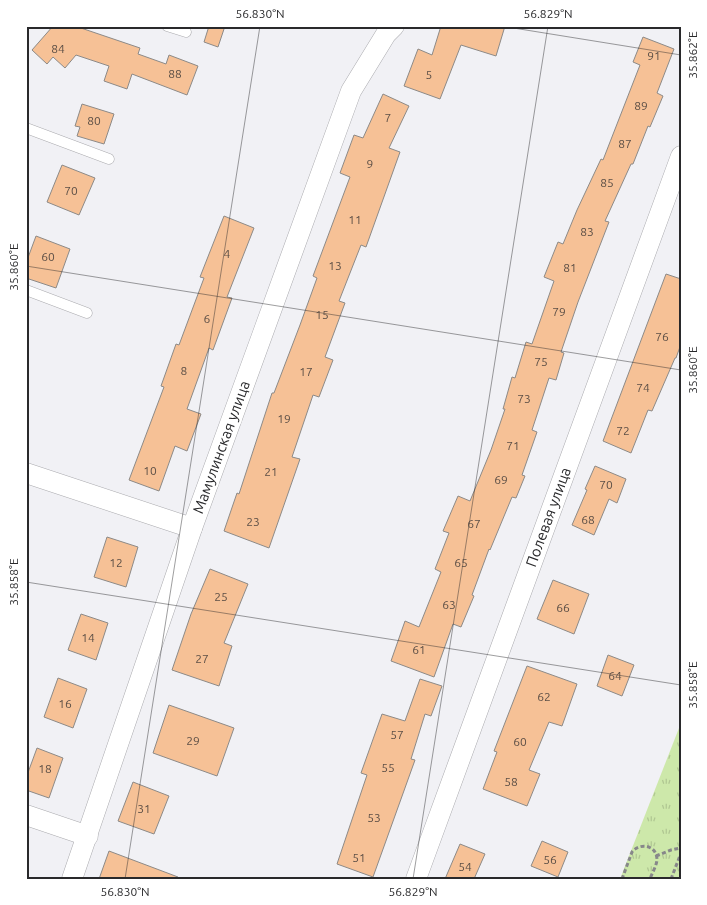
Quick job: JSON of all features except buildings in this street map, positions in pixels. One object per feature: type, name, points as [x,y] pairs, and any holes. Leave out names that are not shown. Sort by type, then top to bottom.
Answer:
[{"type":"street","name":"Мамулинская улица","points":[[72,879],[192,528],[351,91],[386,34],[394,26]]},
{"type":"street","name":"Полевая улица","points":[[416,879],[681,156]]},
{"type":"street","points":[[26,473],[192,528]]},
{"type":"street","points":[[26,815],[88,836]]},
{"type":"lane","points":[[167,26],[186,32]]},
{"type":"lane","points":[[26,128],[109,159]]},
{"type":"lane","points":[[26,290],[87,314]]},
{"type":"path","points":[[622,879],[632,852],[643,846],[652,848],[657,860],[650,879]]},
{"type":"path","points":[[656,856],[681,848]]},
{"type":"path","points":[[671,879],[681,853]]},
{"type":"green space","points":[[681,723],[681,879],[620,879]]}]
